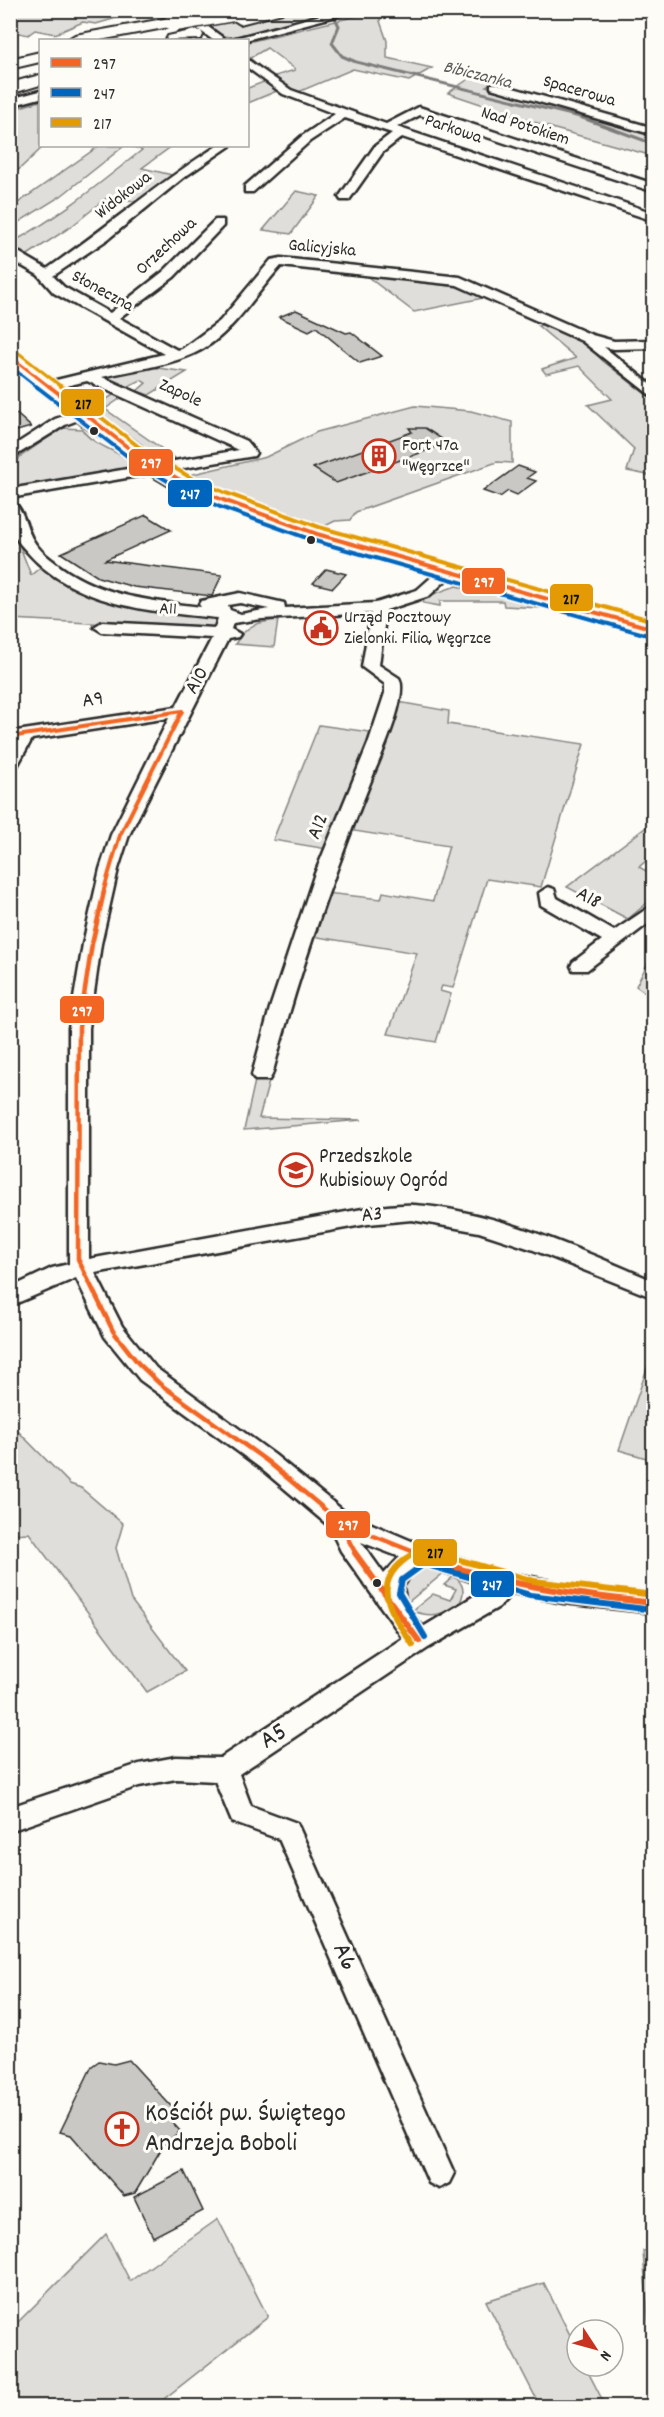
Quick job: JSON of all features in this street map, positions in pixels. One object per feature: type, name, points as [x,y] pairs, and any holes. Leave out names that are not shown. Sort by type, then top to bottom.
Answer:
[{"type":"highway","points":[[116,39],[236,14],[276,10]]},
{"type":"highway","points":[[83,39],[181,27],[236,14]]},
{"type":"highway","points":[[153,39],[181,27]]},
{"type":"highway","points":[[10,53],[39,47]]},
{"type":"highway","points":[[10,64],[39,57]]},
{"type":"highway","points":[[10,74],[39,67]]},
{"type":"highway","points":[[10,89],[39,80]]},
{"type":"main road","points":[[10,356],[81,414],[145,460],[175,478],[231,504],[282,523],[654,629]]},
{"type":"street","points":[[239,39],[354,10]]},
{"type":"street","points":[[181,27],[217,39]]},
{"type":"street","name":"Parkowa","points":[[249,64],[287,92],[344,114],[388,127],[632,212],[654,217]]},
{"type":"street","name":"Spacerowa","points":[[495,86],[654,132]]},
{"type":"street","points":[[10,103],[39,94]]},
{"type":"street","name":"Nad Potokiem","points":[[388,127],[419,111],[654,188]]},
{"type":"street","points":[[249,189],[294,146],[319,127],[344,114]]},
{"type":"street","points":[[345,197],[379,149],[401,132]]},
{"type":"street","name":"Widokowa","points":[[46,275],[103,236],[179,176],[223,147]]},
{"type":"street","name":"Orzechowa","points":[[111,318],[169,274],[219,223]]},
{"type":"street","name":"Słoneczna","points":[[15,256],[46,275],[59,290],[176,354]]},
{"type":"street","name":"Galicyjska","points":[[49,386],[176,354],[205,343],[225,328],[276,263],[281,262],[460,281],[587,338],[615,345],[654,344]]},
{"type":"street","name":"Galicyjska","points":[[587,338],[654,394]]},
{"type":"street","name":"Zapole","points":[[10,494],[249,453],[241,444],[90,376]]},
{"type":"street","points":[[10,455],[60,422],[81,414]]},
{"type":"street","points":[[10,505],[27,542],[58,572],[101,593],[136,602],[170,607],[253,612],[378,608],[423,593],[449,570]]},
{"type":"street","name":"A12","points":[[262,1075],[280,1008],[323,876],[376,744],[393,693],[393,682],[370,667],[379,617],[378,608]]},
{"type":"street","name":"A10","points":[[224,638],[225,611]]},
{"type":"street","name":"A10","points":[[253,612],[224,638],[182,711],[120,835],[109,869],[92,944],[79,1028],[78,1247],[82,1268],[114,1331],[148,1374],[267,1461],[338,1520],[375,1538],[423,1556],[506,1582],[562,1593],[654,1603]]},
{"type":"street","name":"A11","points":[[102,627],[224,638]]},
{"type":"street","name":"A9","points":[[18,736],[182,711]]},
{"type":"street","points":[[10,764],[18,736]]},
{"type":"street","name":"A18","points":[[548,893],[548,901],[615,939]]},
{"type":"street","points":[[580,966],[654,910]]},
{"type":"street","name":"A3","points":[[10,1298],[60,1274],[82,1268],[368,1216],[416,1213],[484,1226],[563,1252],[654,1290]]},
{"type":"street","name":"A10","points":[[338,1520],[349,1544],[419,1641]]},
{"type":"street","points":[[394,1604],[390,1594],[394,1577],[401,1568],[423,1556]]},
{"type":"street","name":"A5","points":[[224,1770],[419,1641],[490,1600],[501,1591],[506,1582]]},
{"type":"street","points":[[10,1819],[139,1774],[176,1768],[224,1770]]},
{"type":"street","name":"A6","points":[[224,1770],[241,1814],[288,1831],[439,2173]]},
{"type":"shaded area","points":[[11,10],[141,11],[96,24],[83,22],[55,34],[35,30],[28,35],[11,31]]},
{"type":"shaded area","points":[[382,10],[380,21],[387,41],[387,58],[432,68],[409,81],[353,69],[296,93],[272,77],[249,62],[249,42]],"holes":[[[267,48],[295,70],[272,77],[250,58]]]},
{"type":"shaded area","points":[[184,11],[327,11],[319,13],[317,17],[231,37],[223,36]]},
{"type":"shaded area","points":[[473,76],[493,82],[486,86],[653,134],[653,156],[555,129],[448,93]]},
{"type":"shaded area","points":[[266,81],[279,90],[249,103],[249,88]]},
{"type":"shaded area","points":[[39,101],[39,147],[43,147],[11,177],[11,110]]},
{"type":"shaded area","points":[[98,147],[123,147],[61,196],[11,227],[11,208]]},
{"type":"shaded area","points":[[134,147],[171,147],[142,168],[176,176],[142,203],[109,196],[72,226],[20,260],[11,255],[11,243],[62,211],[142,150]]},
{"type":"shaded area","points":[[296,191],[319,196],[291,234],[263,230]]},
{"type":"shaded area","points":[[360,271],[460,282],[493,296],[414,312]]},
{"type":"shaded area","points":[[546,323],[583,341],[603,361],[653,400],[653,476],[627,471],[634,449],[588,405],[612,399],[579,366],[546,374],[542,369],[576,358],[538,326]]},
{"type":"shaded area","points":[[150,367],[187,372],[149,395],[137,391],[146,383],[141,380],[127,387],[104,378]]},
{"type":"shaded area","points":[[116,393],[124,396],[105,409],[175,458],[163,460],[93,408]]},
{"type":"shaded area","points":[[415,406],[471,411],[512,422],[512,463],[497,462],[356,512],[350,520],[335,521],[323,527],[226,493],[189,475],[266,457],[317,432]]},
{"type":"shaded area","points":[[62,428],[82,429],[94,441],[123,457],[134,469],[16,488],[12,470],[20,457]]},
{"type":"shaded area","points":[[10,521],[31,575],[42,566],[62,579],[215,618],[215,626],[207,629],[11,619]]},
{"type":"shaded area","points":[[456,586],[588,615],[653,637],[653,639],[559,609],[504,606],[503,601],[440,601],[440,606],[423,603],[425,597]]},
{"type":"shaded area","points":[[278,620],[274,647],[235,644],[253,626]]},
{"type":"shaded area","points":[[398,702],[449,711],[448,724],[584,744],[541,887],[487,879],[453,988],[442,986],[440,991],[451,994],[436,1042],[388,1034],[417,953],[311,936],[326,893],[381,899],[383,892],[433,901],[449,846],[348,830]]},
{"type":"shaded area","points":[[319,725],[377,733],[327,849],[273,840]]},
{"type":"shaded area","points":[[653,822],[653,855],[639,867],[653,875],[653,898],[628,919],[567,887]]},
{"type":"shaded area","points":[[653,953],[654,998],[636,986]]},
{"type":"shaded area","points":[[256,1076],[270,1078],[259,1118],[362,1120],[244,1130]]},
{"type":"shaded area","points":[[653,1351],[653,1460],[619,1450]]},
{"type":"shaded area","points":[[10,1423],[70,1484],[81,1488],[123,1524],[116,1548],[131,1600],[185,1671],[147,1692],[29,1533],[11,1534]]},
{"type":"shaded area","points":[[434,1567],[446,1571],[407,1603],[404,1600],[402,1580],[419,1568]]},
{"type":"shaded area","points":[[454,1576],[463,1588],[460,1602],[438,1614],[412,1611],[433,1594],[450,1600],[456,1589],[444,1585]]},
{"type":"shaded area","points":[[218,2219],[268,2317],[155,2406],[11,2406],[11,2329],[106,2234],[130,2281]]},
{"type":"shaded area","points":[[654,2249],[653,2388],[643,2251]]},
{"type":"shaded area","points":[[544,2283],[565,2325],[565,2378],[591,2378],[605,2405],[653,2399],[653,2406],[540,2406],[486,2301]]},
{"type":"building","points":[[296,310],[346,333],[351,332],[382,356],[360,363],[316,327],[309,331],[279,317]]},
{"type":"building","points":[[10,408],[31,427],[10,433]]},
{"type":"building","name":"Fort 47a \"Węgrzce\"","points":[[409,428],[425,428],[448,443],[336,483],[313,468],[412,432]]},
{"type":"building","points":[[518,466],[535,472],[527,478],[536,481],[517,495],[508,491],[500,497],[483,491]]},
{"type":"building","points":[[146,515],[171,530],[105,560],[222,575],[212,596],[134,587],[98,577],[61,553]]},
{"type":"building","points":[[326,569],[346,574],[333,588],[313,583]]},
{"type":"building","name":"Kościół pw. Świętego Andrzeja Boboli","points":[[129,2060],[179,2115],[172,2122],[180,2131],[163,2146],[135,2193],[124,2196],[71,2135],[60,2132],[92,2066],[99,2061],[114,2064]]},
{"type":"building","points":[[184,2171],[203,2211],[153,2237],[134,2197]]},
{"type":"waterway","name":"Bibiczanka","points":[[331,10],[339,26],[332,43],[342,56],[356,62],[580,117],[654,144]]},
{"type":"transit line","name":"217","points":[[15,350],[139,447],[193,479],[226,493],[319,527],[654,621]]},
{"type":"transit line","name":"297","points":[[10,356],[135,453],[190,486],[223,500],[317,534],[654,629]]},
{"type":"transit line","name":"247","points":[[10,366],[131,459],[186,492],[220,507],[315,541],[651,636]]},
{"type":"transit line","name":"297","points":[[182,711],[120,835],[109,869],[92,944],[79,1028],[78,1259],[113,1331],[138,1363],[160,1384],[267,1461],[329,1513],[354,1528],[423,1556],[506,1582],[563,1593],[654,1603]]},
{"type":"transit line","name":"297","points":[[10,737],[182,711]]},
{"type":"transit line","name":"297","points":[[332,1515],[338,1520],[349,1544],[419,1641]]},
{"type":"transit line","name":"217","points":[[413,1645],[389,1604],[386,1592],[387,1581],[393,1570],[404,1559],[422,1549],[534,1581],[654,1595]]},
{"type":"transit line","name":"247","points":[[425,1637],[399,1593],[402,1580],[424,1564],[530,1595],[653,1610]]},
{"type":"place","name":"Fort 47a \"Węgrzce\"","points":[[379,456]]},
{"type":"place","name":"Urząd Pocztowy Zielonki. Filia, Węgrzce","points":[[321,628]]},
{"type":"place","name":"Przedszkole Kubisiowy Ogród","points":[[296,1170]]},
{"type":"place","name":"Kościół pw. Świętego Andrzeja Boboli","points":[[122,2129]]}]
